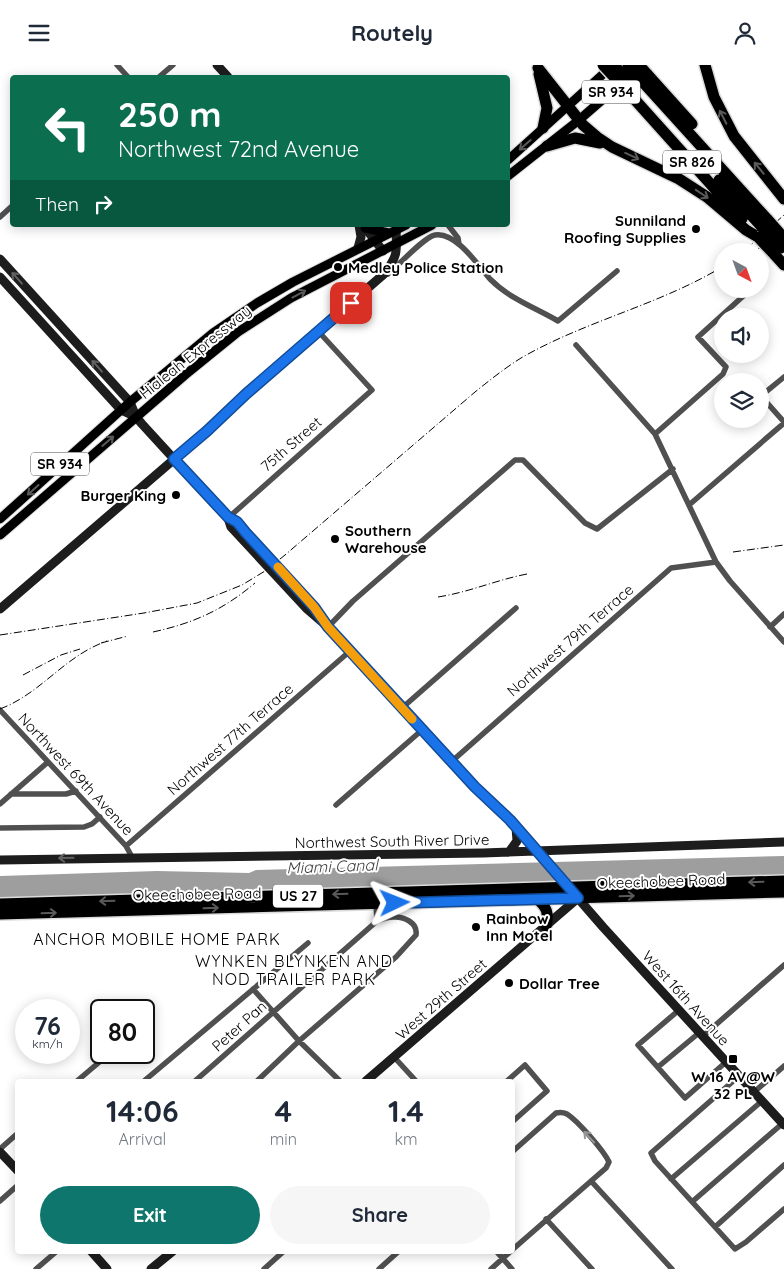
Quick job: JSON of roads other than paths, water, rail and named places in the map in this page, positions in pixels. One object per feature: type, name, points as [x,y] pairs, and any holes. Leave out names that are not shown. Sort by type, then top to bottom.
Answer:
[{"type":"highway","name":"SR 826","points":[[603,65],[639,80],[761,227],[781,248],[784,265]]},
{"type":"highway","points":[[614,65],[639,80]]},
{"type":"highway","points":[[628,65],[639,80]]},
{"type":"highway","name":"SR 826","points":[[639,65],[639,80],[706,177],[761,227],[784,227]]},
{"type":"highway","points":[[704,65],[714,97],[734,136],[784,199]]},
{"type":"highway","points":[[537,66],[590,132],[604,143],[679,179],[712,201],[746,230],[761,227],[781,248]]},
{"type":"highway","points":[[537,66],[547,108],[543,128]]},
{"type":"highway","points":[[547,146],[576,137],[596,143],[604,143]]},
{"type":"highway","name":"Okeechobee Road","points":[[0,904],[567,885],[784,881]]},
{"type":"highway","name":"Okeechobee Road","points":[[0,914],[784,892]]},
{"type":"highway","points":[[537,899],[547,911],[546,925]]},
{"type":"highway","points":[[0,909],[13,904]]},
{"type":"main road","points":[[217,65],[226,75]]},
{"type":"main road","name":"SR 934","points":[[510,158],[614,65]]},
{"type":"main road","name":"SR 934","points":[[510,174],[580,120],[639,80]]},
{"type":"main road","points":[[358,248],[363,227]]},
{"type":"main road","points":[[364,227],[376,239],[383,251]]},
{"type":"main road","points":[[0,609],[174,459],[387,269],[387,261],[397,243],[393,232],[368,227]]},
{"type":"main road","name":"Hialeah Expressway","points":[[0,519],[130,402],[195,347],[239,315],[293,281],[402,227]]},
{"type":"main road","name":"Hialeah Expressway","points":[[0,535],[209,354],[262,316],[299,294],[428,227]]},
{"type":"main road","points":[[0,259],[130,402],[136,417]]},
{"type":"main road","points":[[0,277],[121,410],[136,417]]},
{"type":"main road","points":[[24,304],[33,296]]},
{"type":"main road","points":[[45,327],[55,330],[69,344],[80,347]]},
{"type":"main road","name":"West 16th Avenue","points":[[136,417],[228,517],[237,522],[260,547],[314,607],[328,627],[422,730],[516,826],[578,898],[783,1124]]},
{"type":"main road","points":[[509,852],[517,841],[516,826]]},
{"type":"main road","name":"Northwest South River Drive","points":[[0,860],[536,851],[557,853],[784,842]]},
{"type":"main road","points":[[548,864],[557,853]]},
{"type":"main road","name":"West 29th Street","points":[[370,1079],[578,898]]},
{"type":"main road","points":[[0,1150],[15,1168]]},
{"type":"main road","points":[[93,1254],[107,1269]]},
{"type":"main road","points":[[151,1269],[169,1254]]},
{"type":"street","points":[[117,65],[126,75]]},
{"type":"street","points":[[162,75],[174,65]]},
{"type":"street","points":[[0,217],[10,208]]},
{"type":"street","points":[[450,227],[458,238],[460,246]]},
{"type":"street","points":[[415,248],[388,274],[387,269],[415,248],[430,237],[440,235],[451,238],[513,298],[534,307],[558,321],[616,271]]},
{"type":"street","points":[[655,434],[723,375],[726,367],[698,337],[741,298]]},
{"type":"street","name":"75th Street","points":[[228,517],[372,390],[318,331]]},
{"type":"street","points":[[576,345],[655,434],[716,562],[730,581],[784,642]]},
{"type":"street","points":[[769,389],[784,377]]},
{"type":"street","points":[[689,505],[784,422],[769,405]]},
{"type":"street","points":[[328,627],[354,601],[514,461],[522,460],[585,523],[597,529],[672,469]]},
{"type":"street","name":"Northwest 79th Terrace","points":[[451,761],[671,568],[716,562]]},
{"type":"street","points":[[402,708],[516,608]]},
{"type":"street","points":[[770,627],[784,614]]},
{"type":"street","name":"Northwest 77th Terrace","points":[[126,846],[350,651]]},
{"type":"street","name":"Northwest 69th Avenue","points":[[0,711],[100,817],[126,846],[132,857]]},
{"type":"street","points":[[336,805],[422,730]]},
{"type":"street","points":[[0,804],[48,762]]},
{"type":"street","points":[[11,794],[66,794],[76,791]]},
{"type":"street","points":[[0,828],[84,827],[92,824],[100,817]]},
{"type":"street","points":[[259,1079],[299,1041],[396,957],[416,935],[414,925],[409,921],[395,916],[377,921],[376,904]]},
{"type":"street","name":"Peter Pan","points":[[198,1079],[377,921]]},
{"type":"street","points":[[146,1079],[308,943]]},
{"type":"street","points":[[658,1067],[784,965]]},
{"type":"street","points":[[253,989],[299,1041],[338,1079]]},
{"type":"street","points":[[679,1010],[638,1045],[686,1098],[726,1062]]},
{"type":"street","points":[[394,1057],[414,1079]]},
{"type":"street","points":[[80,1079],[97,1064]]},
{"type":"street","points":[[509,1079],[525,1065],[547,1091],[515,1119]]},
{"type":"street","points":[[754,1092],[784,1066]]},
{"type":"street","points":[[739,1076],[651,1153],[655,1161],[735,1249],[746,1242],[784,1209]]},
{"type":"street","points":[[671,1179],[762,1101]]},
{"type":"street","points":[[515,1149],[556,1113],[561,1112],[567,1114],[605,1155],[609,1162],[606,1169],[546,1219],[515,1248]]},
{"type":"street","points":[[693,1201],[783,1124]]},
{"type":"street","points":[[0,1150],[15,1136]]},
{"type":"street","points":[[715,1227],[784,1165]]},
{"type":"street","points":[[592,1181],[672,1269]]},
{"type":"street","points":[[0,1201],[15,1188]]},
{"type":"street","points":[[546,1219],[592,1269]]},
{"type":"street","points":[[36,1269],[54,1254]]},
{"type":"street","points":[[264,1269],[281,1254]]},
{"type":"street","points":[[379,1269],[396,1254]]},
{"type":"street","points":[[499,1254],[512,1269]]},
{"type":"street","points":[[491,1269],[509,1254]]},
{"type":"railway","points":[[753,243],[784,215]]},
{"type":"railway","points":[[765,243],[784,226]]},
{"type":"railway","points":[[0,635],[197,603],[242,585],[265,571],[285,555],[475,392],[521,358],[545,345],[673,292],[714,271]]},
{"type":"railway","points":[[733,552],[784,545]]},
{"type":"railway","points":[[438,597],[527,574]]},
{"type":"railway","points":[[153,632],[195,620],[231,601],[255,583]]},
{"type":"railway","points":[[101,643],[128,636]]},
{"type":"railway","points":[[0,709],[28,694],[78,656],[107,641]]},
{"type":"railway","points":[[23,675],[61,655],[80,649]]},
{"type":"place","name":"Sunniland Roofing Supplies","points":[[696,229]]},
{"type":"place","name":"Medley Police Station","points":[[338,267]]},
{"type":"place","name":"Burger King","points":[[176,495]]},
{"type":"place","name":"Southern Warehouse","points":[[335,539]]},
{"type":"place","name":"Rainbow Inn Motel","points":[[476,927]]},
{"type":"place","name":"Dollar Tree","points":[[509,983]]},
{"type":"place","name":"W 16 AV@W 32 PL","points":[[733,1059]]},
{"type":"district","name":"ANCHOR MOBILE HOME PARK","points":[[157,939]]},
{"type":"district","name":"WYNKEN BLYNKEN AND NOD TRAILER PARK","points":[[294,970]]},
{"type":"water label","name":"Miami Canal","points":[[332,866]]}]
